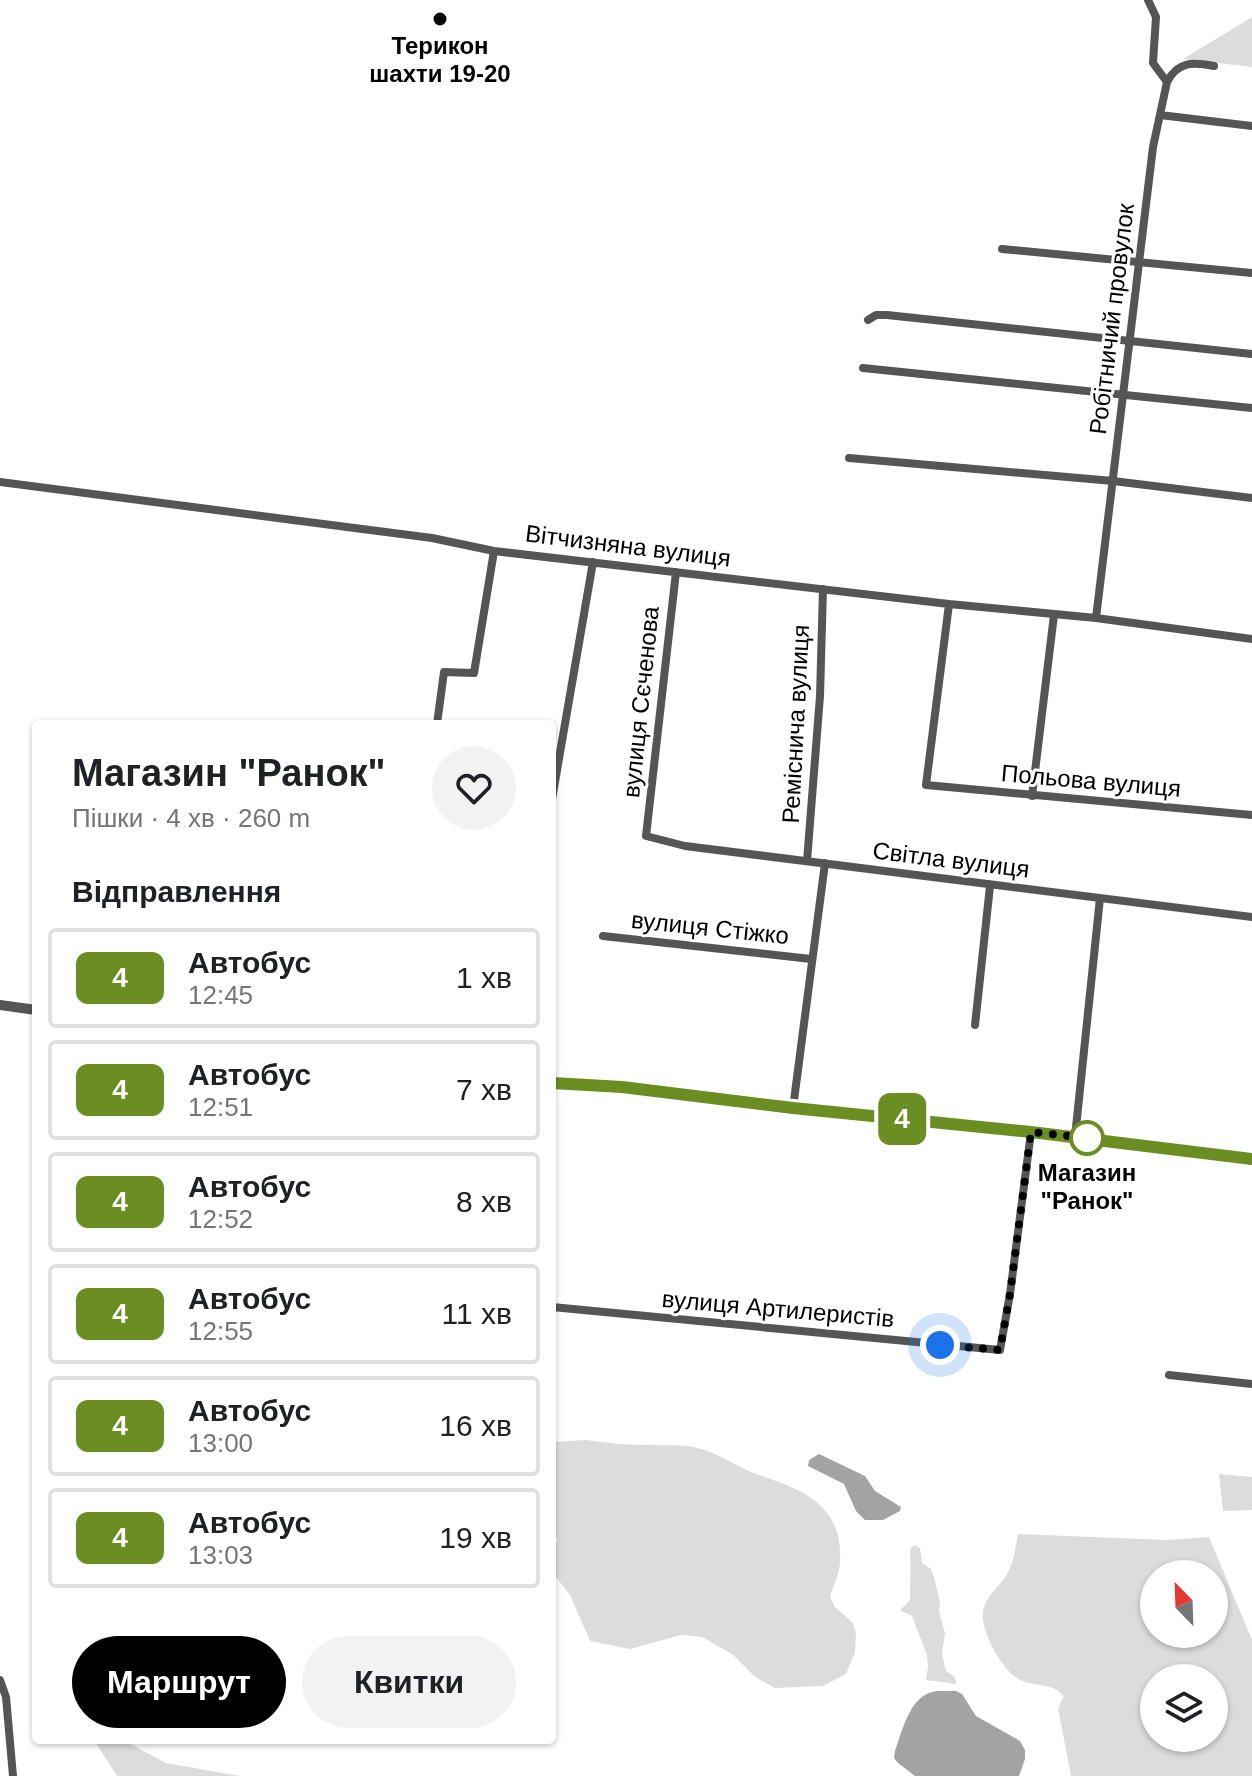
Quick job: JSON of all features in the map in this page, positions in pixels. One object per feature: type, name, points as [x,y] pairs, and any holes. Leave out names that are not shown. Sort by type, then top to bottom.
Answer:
[{"type":"street","points":[[1148,0],[1156,17],[1153,63],[1167,82],[1171,74],[1185,64],[1194,62],[1214,66]]},
{"type":"street","name":"Робітничий провулок","points":[[1096,618],[1153,147],[1167,82]]},
{"type":"street","points":[[1160,115],[1252,126]]},
{"type":"street","points":[[1002,249],[1252,273]]},
{"type":"street","points":[[868,320],[876,315],[887,315],[1252,354]]},
{"type":"street","points":[[863,368],[1252,408]]},
{"type":"street","points":[[849,458],[1113,481],[1252,498]]},
{"type":"street","name":"Вітчизняна вулиця","points":[[0,482],[432,538],[494,551],[1096,618],[1252,639]]},
{"type":"street","points":[[438,720],[444,672],[474,673],[494,551]]},
{"type":"street","points":[[556,776],[593,562]]},
{"type":"street","name":"вулиця Сєченова","points":[[646,836],[676,572]]},
{"type":"street","name":"Реміснича вулиця","points":[[807,861],[820,696],[823,589]]},
{"type":"street","name":"Польова вулиця","points":[[949,604],[926,785],[1252,815]]},
{"type":"street","points":[[1032,796],[1054,615]]},
{"type":"street","name":"Світла вулиця","points":[[646,836],[685,846],[1252,917]]},
{"type":"street","points":[[793,1108],[825,863]]},
{"type":"street","points":[[975,1025],[990,886]]},
{"type":"street","points":[[1075,1137],[1100,898]]},
{"type":"street","name":"вулиця Стіжко","points":[[603,936],[811,959]]},
{"type":"street","points":[[0,1005],[32,1009]]},
{"type":"street","points":[[556,1083],[622,1087],[1252,1158]]},
{"type":"street","name":"вулиця Артилеристів","points":[[556,1307],[1000,1350],[1031,1132]]},
{"type":"street","points":[[1169,1375],[1252,1384]]},
{"type":"street","points":[[0,1680],[6,1697],[13,1776]]},
{"type":"shaded area","points":[[1252,17],[1252,67],[1183,59]]},
{"type":"shaded area","points":[[586,1440],[697,1448],[791,1487],[818,1503],[835,1526],[839,1542],[840,1566],[830,1597],[835,1607],[853,1623],[856,1633],[855,1652],[846,1674],[823,1686],[775,1688],[755,1677],[732,1654],[702,1637],[681,1635],[630,1649],[590,1641],[570,1595],[556,1577],[556,1442]]},
{"type":"shaded area","points":[[819,1454],[865,1476],[875,1491],[901,1507],[900,1511],[883,1520],[865,1520],[856,1511],[844,1484],[808,1466],[809,1460]]},
{"type":"shaded area","points":[[1219,1474],[1252,1477],[1252,1510],[1223,1511]]},
{"type":"shaded area","points":[[1018,1534],[1167,1540],[1209,1537],[1219,1560],[1140,1560],[1140,1648],[1228,1648],[1228,1583],[1252,1640],[1252,1776],[1071,1776],[1058,1708],[1064,1696],[1053,1688],[1023,1681],[1011,1673],[992,1646],[984,1625],[984,1607],[988,1598],[1013,1561]]},
{"type":"shaded area","points":[[914,1545],[920,1548],[922,1563],[931,1569],[934,1577],[945,1633],[942,1654],[946,1671],[955,1677],[956,1684],[926,1680],[927,1655],[912,1616],[900,1610],[910,1600],[910,1550]]},
{"type":"shaded area","points":[[937,1691],[962,1694],[976,1716],[1020,1741],[1025,1750],[1025,1759],[1019,1776],[915,1776],[898,1763],[894,1758],[895,1751],[909,1714],[920,1699]]},
{"type":"shaded area","points":[[97,1744],[130,1744],[166,1763],[240,1776],[117,1776]]},
{"type":"bus line","name":"4","points":[[556,1083],[622,1087],[1252,1159]]},
{"type":"place","name":"Терикон шахти 19-20","points":[[440,19]]},
{"type":"place","name":"Магазин \"Ранок\"","points":[[1087,1138]]},
{"type":"route","points":[[940,1345],[1000,1350],[1031,1132],[1087,1138]]}]
